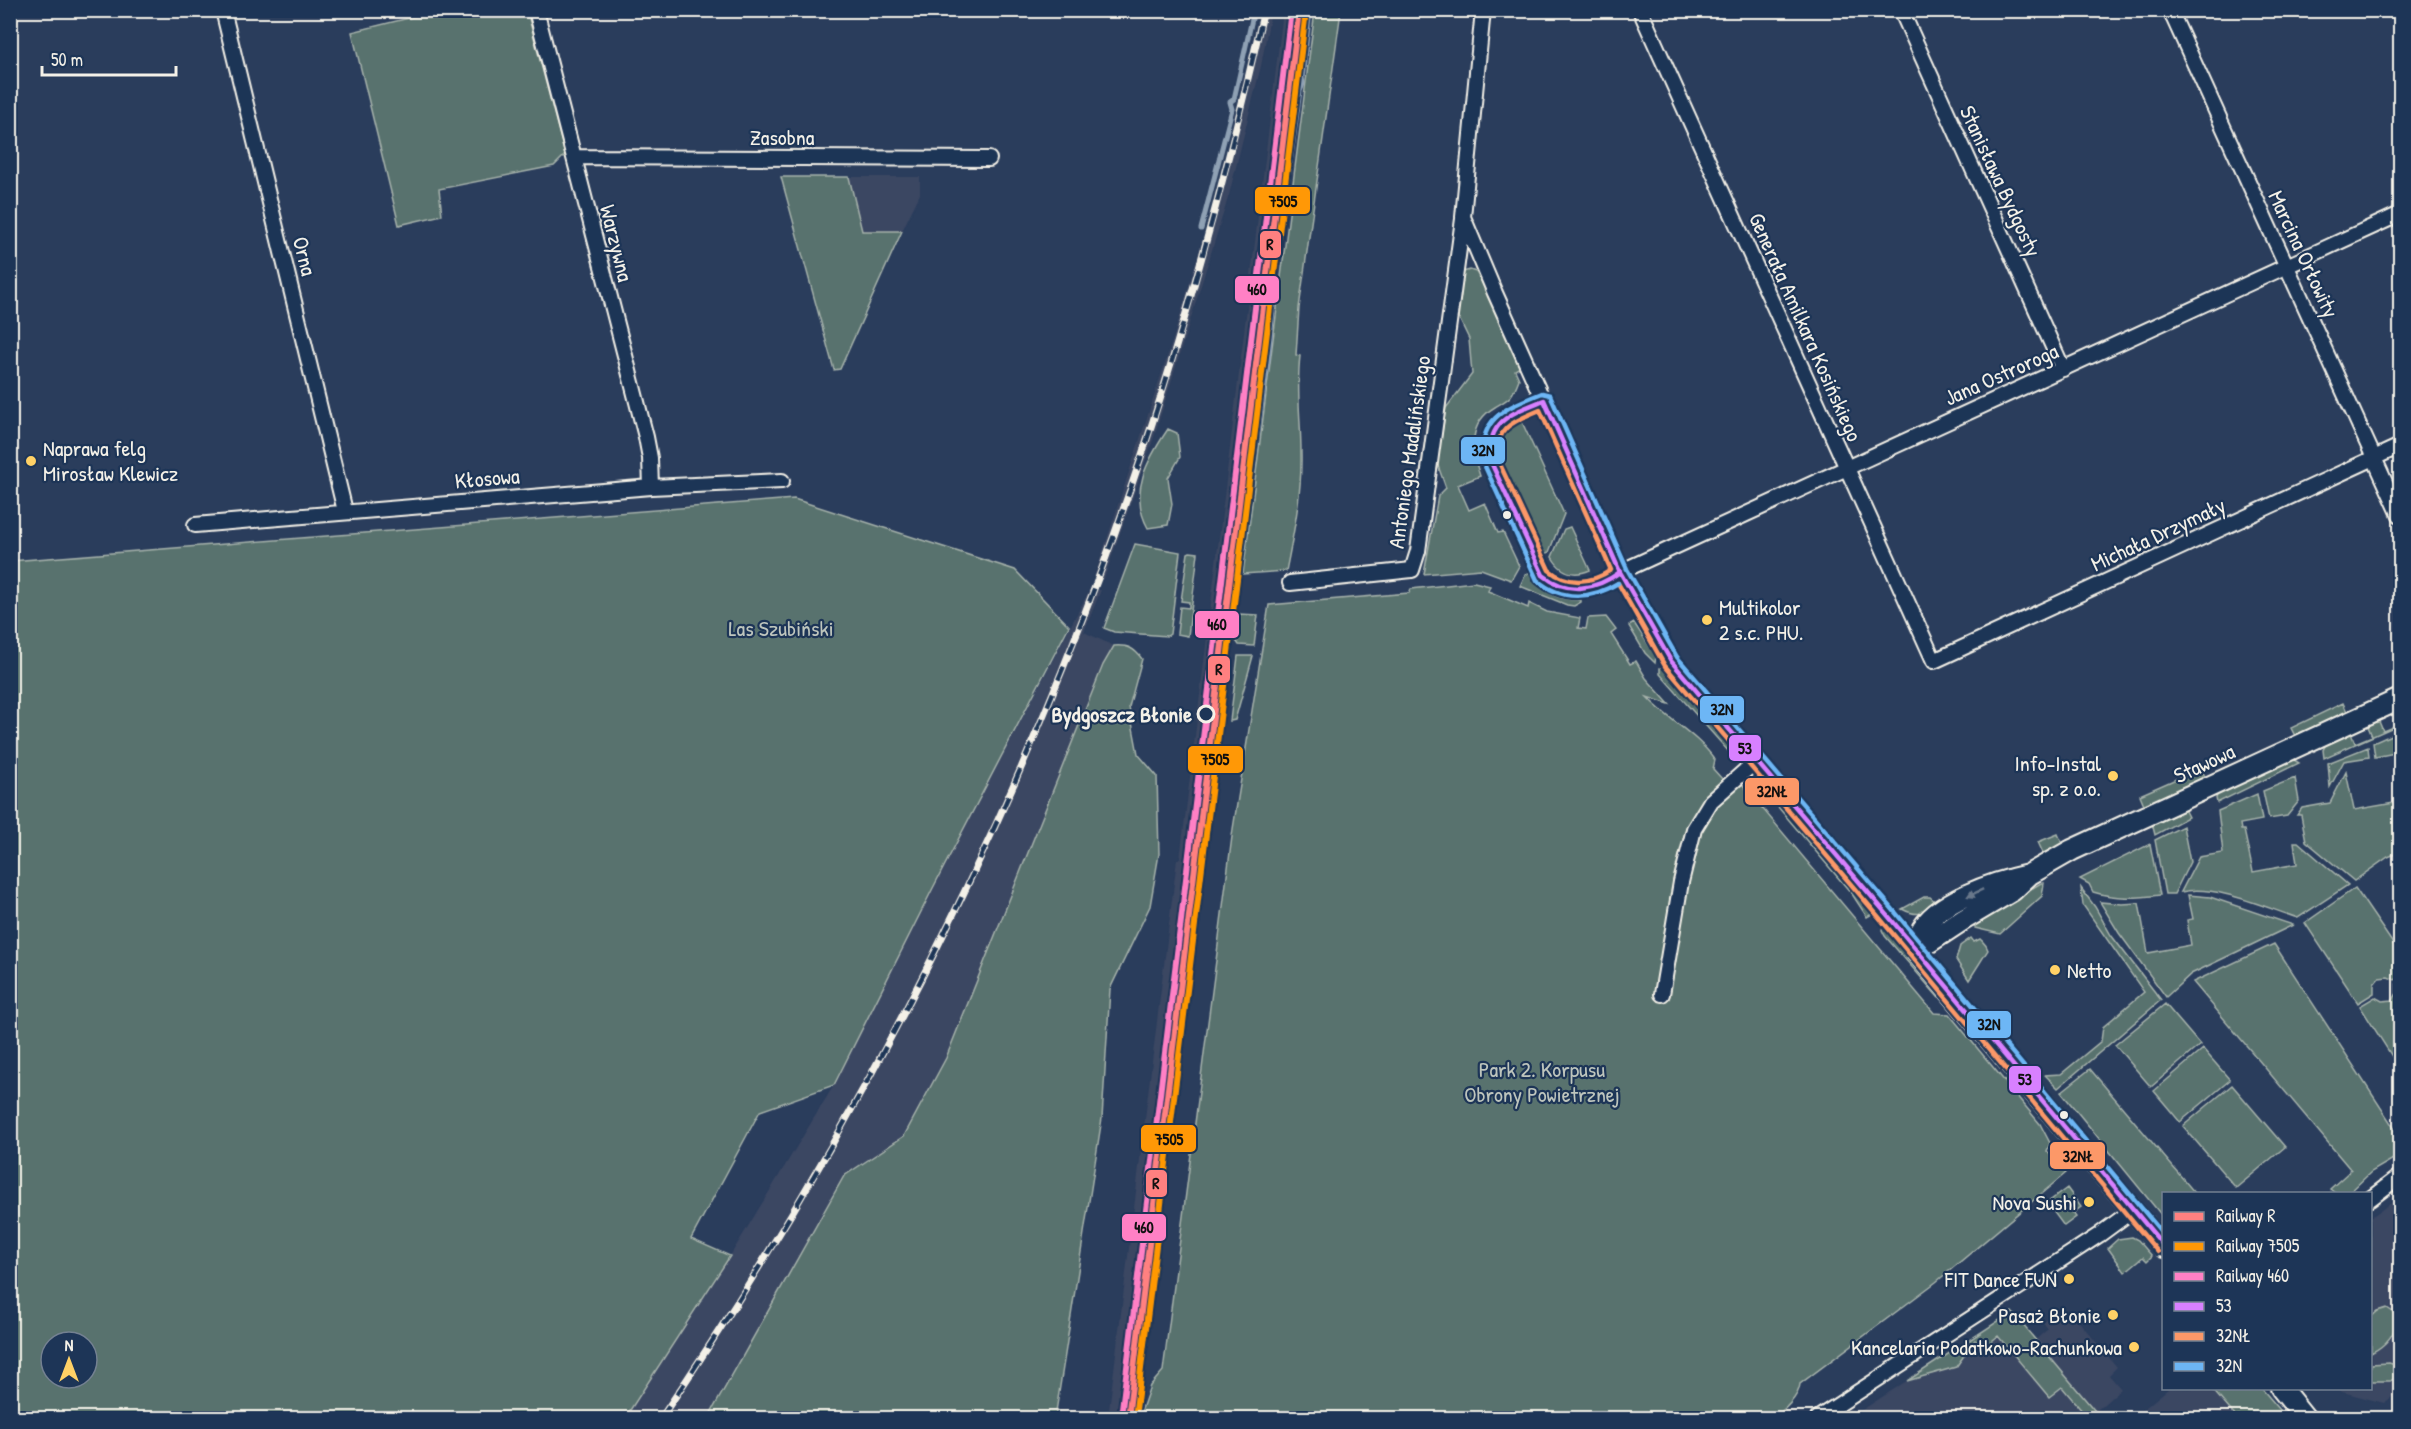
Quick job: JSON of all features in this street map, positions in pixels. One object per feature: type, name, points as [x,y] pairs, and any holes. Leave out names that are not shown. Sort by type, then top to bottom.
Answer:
[{"type":"street","name":"Orna","points":[[223,10],[345,511]]},
{"type":"street","name":"Warzywna","points":[[536,10],[646,436],[650,458],[651,487]]},
{"type":"street","name":"Antoniego Madalińskiego","points":[[1290,584],[1412,570],[1418,551],[1463,218],[1483,10]]},
{"type":"street","name":"Generała Amilkara Kosińskiego","points":[[1640,10],[1934,661]]},
{"type":"street","name":"Stanisława Bydgosty","points":[[1901,10],[2063,369]]},
{"type":"street","name":"Marcina Orłowity","points":[[2170,10],[2400,515]]},
{"type":"street","name":"Zasobna","points":[[574,158],[989,159]]},
{"type":"street","name":"Jana Ostroroga","points":[[1620,572],[2400,214]]},
{"type":"street","name":"Antoniego Madalińskiego","points":[[1463,218],[1620,572],[1671,661],[1916,951]]},
{"type":"street","name":"Michała Drzymały","points":[[1934,661],[2400,446]]},
{"type":"street","name":"Kłosowa","points":[[195,525],[651,487],[782,482]]},
{"type":"street","name":"Stawowa","points":[[1916,951],[1919,937],[1925,926],[1952,903],[2000,881],[2030,874],[2095,839],[2400,699]]},
{"type":"street","points":[[1662,994],[1681,882],[1694,829],[1712,801],[1756,761]]},
{"type":"street","points":[[1916,951],[2162,1246]]},
{"type":"street","points":[[2372,1197],[2400,1176]]},
{"type":"street","points":[[1818,1419],[2099,1235],[2133,1210]]},
{"type":"street","points":[[2282,1390],[2305,1419]]},
{"type":"shaded area","points":[[1260,11],[1271,11],[1261,66],[1229,195],[1154,437],[1104,579],[1094,578],[1173,339],[1217,192]]},
{"type":"shaded area","points":[[1283,11],[1306,11],[1163,1168],[1167,1169],[1135,1418],[1108,1418],[1177,859],[1180,859]]},
{"type":"shaded area","points":[[849,177],[920,177],[920,194],[902,231],[862,231]]},
{"type":"shaded area","points":[[1090,589],[1101,590],[1084,632],[1114,646],[1103,665],[946,1058],[904,1136],[844,1176],[708,1418],[625,1418],[730,1256],[834,1085],[933,888]]},
{"type":"shaded area","points":[[2400,1197],[2400,1391],[2384,1403],[2335,1390],[2372,1390],[2372,1216]]},
{"type":"shaded area","points":[[2012,1312],[2035,1340],[2048,1329],[2043,1323],[2057,1312],[2062,1318],[2071,1312],[2117,1367],[2109,1375],[2121,1389],[2096,1411],[2101,1418],[1850,1418]]},
{"type":"shaded area","points":[[2167,1390],[2213,1390],[2236,1416],[2239,1414],[2243,1418],[2133,1418]]},
{"type":"green space","points":[[437,11],[527,11],[565,155],[554,166],[439,189],[442,215],[399,225],[352,32]]},
{"type":"green space","points":[[1315,11],[1341,11],[1299,308],[1296,355],[1300,356],[1299,497],[1286,571],[1243,574]]},
{"type":"green space","points":[[781,177],[849,177],[862,231],[902,231],[840,369],[834,370]]},
{"type":"green space","points":[[1470,270],[1476,272],[1482,283],[1520,367],[1515,370],[1519,379],[1512,394],[1486,413],[1476,429],[1474,447],[1480,476],[1458,485],[1469,510],[1485,503],[1498,533],[1503,532],[1519,566],[1511,580],[1481,569],[1424,574],[1438,496],[1446,488],[1437,463],[1446,408],[1472,374],[1469,339],[1457,314],[1460,276],[1463,272]]},
{"type":"green space","points":[[1522,422],[1564,514],[1549,552],[1544,554],[1516,496],[1500,449],[1500,439],[1504,433]]},
{"type":"green space","points":[[1168,429],[1177,433],[1180,457],[1168,478],[1172,504],[1168,525],[1148,528],[1142,515],[1140,489],[1148,464]]},
{"type":"green space","name":"Las Szubiński","points":[[794,499],[1015,570],[1069,626],[834,1085],[760,1111],[691,1239],[730,1256],[625,1418],[11,1418],[11,561]]},
{"type":"green space","points":[[1570,527],[1590,570],[1578,573],[1568,572],[1559,567],[1552,557],[1564,529]]},
{"type":"green space","points":[[1135,544],[1180,552],[1170,634],[1167,636],[1114,632],[1104,628]]},
{"type":"green space","points":[[1190,552],[1198,553],[1188,636],[1177,634],[1180,607],[1189,608],[1189,602],[1181,601]]},
{"type":"green space","points":[[1530,572],[1534,579],[1551,594],[1565,599],[1581,600],[1581,602],[1574,606],[1567,605],[1520,586],[1525,575]]},
{"type":"green space","name":"Park 2. Korpusu Obrony Powietrznej","points":[[1474,582],[1490,586],[1488,591],[1528,608],[1529,603],[1547,612],[1580,618],[1578,628],[1586,629],[1588,618],[1606,617],[1616,630],[1611,634],[1630,664],[1636,661],[1646,678],[1669,704],[1647,697],[1708,751],[1715,760],[1713,769],[1733,791],[1742,784],[1934,1013],[1949,1014],[2040,1124],[2050,1143],[2047,1151],[2066,1173],[1936,1282],[1800,1384],[1790,1404],[1772,1418],[1139,1418],[1150,1386],[1163,1371],[1233,829],[1269,605],[1409,593],[1411,589]]},
{"type":"green space","points":[[1238,614],[1258,615],[1254,646],[1239,645],[1235,639]]},
{"type":"green space","points":[[1634,623],[1656,656],[1655,663],[1645,653],[1629,626]]},
{"type":"green space","points":[[1114,646],[1130,648],[1142,659],[1129,707],[1138,754],[1157,776],[1159,854],[1150,906],[1110,989],[1102,1118],[1055,1418],[708,1418],[844,1176],[904,1136],[946,1058],[1103,665]]},
{"type":"green space","points":[[1238,656],[1253,656],[1235,720],[1230,721]]},
{"type":"green space","points":[[1660,668],[1663,668],[1736,753],[1737,761],[1660,674]]},
{"type":"green space","points":[[2343,703],[2348,714],[2296,738],[2291,728]]},
{"type":"green space","points":[[2378,719],[2383,731],[2400,724],[2324,758],[2323,750],[2328,740],[2350,731],[2355,743],[2372,736],[2367,724]]},
{"type":"green space","points":[[2400,731],[2400,752],[2375,757],[2373,743]]},
{"type":"green space","points":[[2368,747],[2369,757],[2344,761],[2330,787],[2328,763]]},
{"type":"green space","points":[[2291,758],[2299,763],[2217,803],[2218,793]]},
{"type":"green space","points":[[2201,768],[2206,779],[2145,807],[2140,795]]},
{"type":"green space","points":[[2346,772],[2354,810],[2400,802],[2400,852],[2388,857],[2354,881],[2306,841],[2301,815],[2297,815],[2302,808],[2330,803]]},
{"type":"green space","points":[[2295,778],[2299,801],[2287,816],[2269,819],[2263,791]]},
{"type":"green space","points":[[1754,779],[1764,786],[1874,913],[1867,917],[1852,894]]},
{"type":"green space","points":[[2257,794],[2262,820],[2240,824],[2241,830],[2244,830],[2253,872],[2297,864],[2294,842],[2298,842],[2348,885],[2298,918],[2224,894],[2194,890],[2181,892],[2199,857],[2223,853],[2218,811]]},
{"type":"green space","points":[[2184,809],[2188,817],[2155,835],[2152,823]]},
{"type":"green space","points":[[2183,826],[2190,862],[2174,894],[2165,894],[2155,840]]},
{"type":"green space","points":[[2058,834],[2063,845],[2043,853],[2038,842]]},
{"type":"green space","points":[[2150,844],[2160,895],[2110,896],[2093,892],[2089,884],[2080,879]]},
{"type":"green space","points":[[2044,883],[2042,896],[2000,934],[1975,928],[1972,924]]},
{"type":"green space","points":[[2081,888],[2111,935],[2161,1000],[2058,1088],[2045,1075],[2061,1074],[2101,1041],[2103,1027],[2144,992],[2083,905]]},
{"type":"green space","points":[[2355,888],[2400,954],[2400,976],[2395,980],[2388,977],[2379,978],[2374,984],[2374,993],[2358,1003],[2305,923]]},
{"type":"green space","points":[[2188,895],[2210,897],[2293,925],[2191,974],[2166,997],[2119,933],[2100,902],[2139,903],[2148,953],[2191,945],[2187,920],[2193,919]]},
{"type":"green space","points":[[1924,897],[1930,897],[1939,905],[1921,913],[1912,913],[1902,909]]},
{"type":"green space","points":[[1883,926],[1940,995],[1938,997],[1885,936]]},
{"type":"green space","points":[[1971,938],[1974,942],[1980,939],[1988,950],[1969,980],[1956,960],[1960,946]]},
{"type":"green space","points":[[2274,944],[2400,1137],[2400,1155],[2371,1172],[2350,1192],[2334,1192],[2330,1189],[2351,1170],[2193,982]]},
{"type":"green space","points":[[2400,982],[2400,1069],[2360,1006],[2375,997],[2382,1001],[2393,1000],[2397,993],[2397,984]]},
{"type":"green space","points":[[2165,1004],[2200,1045],[2151,1087],[2115,1045]]},
{"type":"green space","points":[[2203,1049],[2230,1080],[2180,1122],[2154,1091]]},
{"type":"green space","points":[[2090,1069],[2194,1192],[2162,1192],[2162,1216],[2061,1092]]},
{"type":"green space","points":[[2232,1085],[2285,1147],[2236,1188],[2183,1126]]},
{"type":"green space","points":[[2067,1188],[2081,1207],[2073,1213],[2076,1217],[2064,1226],[2047,1203]]},
{"type":"green space","points":[[2132,1237],[2138,1240],[2152,1256],[2147,1261],[2143,1257],[2125,1272],[2108,1248],[2118,1239]]},
{"type":"green space","points":[[2387,1308],[2396,1314],[2396,1321],[2390,1338],[2372,1352],[2372,1316]]},
{"type":"green space","points":[[2012,1312],[2096,1413],[2088,1418],[2062,1387],[2049,1397],[1998,1336],[1982,1349],[1975,1340],[1956,1367],[1907,1381]]},
{"type":"green space","points":[[2389,1363],[2399,1366],[2400,1376],[2390,1381],[2372,1381],[2372,1364]]},
{"type":"green space","points":[[2213,1390],[2263,1390],[2287,1418],[2281,1415],[2277,1418],[2243,1418],[2239,1415],[2236,1417]]},
{"type":"waterway","points":[[1201,229],[1232,109],[1230,102],[1234,99],[1254,10]]},
{"type":"waterway","points":[[1239,573],[1268,360],[1280,236],[1300,91],[1303,84],[1310,10]]},
{"type":"railway","points":[[661,1418],[727,1318],[790,1216],[850,1112],[907,1007],[961,899],[1011,790],[1102,568],[1150,431],[1212,222],[1264,10]]},
{"type":"rail line","name":"460","points":[[1121,1417],[1291,10]]},
{"type":"rail line","name":"R","points":[[1128,1418],[1299,10]]},
{"type":"rail line","name":"7505","points":[[1135,1418],[1306,11]]},
{"type":"transit line","name":"32N","points":[[1618,583],[1597,593],[1576,596],[1556,592],[1537,580],[1483,462],[1485,434],[1497,416],[1542,393],[1550,395],[1627,569],[1677,657],[1890,906],[2162,1233]]},
{"type":"transit line","name":"53","points":[[1544,400],[1620,572],[1591,586],[1582,588],[1562,586],[1543,575],[1490,460],[1490,446],[1497,427],[1512,414],[1544,400]]},
{"type":"transit line","name":"32NŁ","points":[[1540,410],[1611,570],[1596,578],[1580,581],[1564,579],[1549,570],[1497,458],[1499,439],[1508,426],[1540,410]]},
{"type":"transit line","name":"53","points":[[1620,572],[1671,661],[2162,1244]]},
{"type":"transit line","name":"32NŁ","points":[[1618,583],[1665,666],[1878,916],[2158,1252]]},
{"type":"place","name":"Naprawa felg Mirosław Klewicz","points":[[31,461]]},
{"type":"place","name":"Multikolor 2 s.c. PHU.","points":[[1707,620]]},
{"type":"place","name":"Bydgoszcz Błonie","points":[[1206,714]]},
{"type":"place","name":"Info-Instal sp. z o.o.","points":[[2113,776]]},
{"type":"place","name":"Netto","points":[[2055,970]]},
{"type":"place","name":"Nova Sushi","points":[[2089,1202]]},
{"type":"place","name":"FIT Dance FUN","points":[[2069,1279]]},
{"type":"place","name":"Pasaż Błonie","points":[[2113,1315]]},
{"type":"place","name":"Kancelaria Podatkowo-Rachunkowa","points":[[2134,1347]]}]
